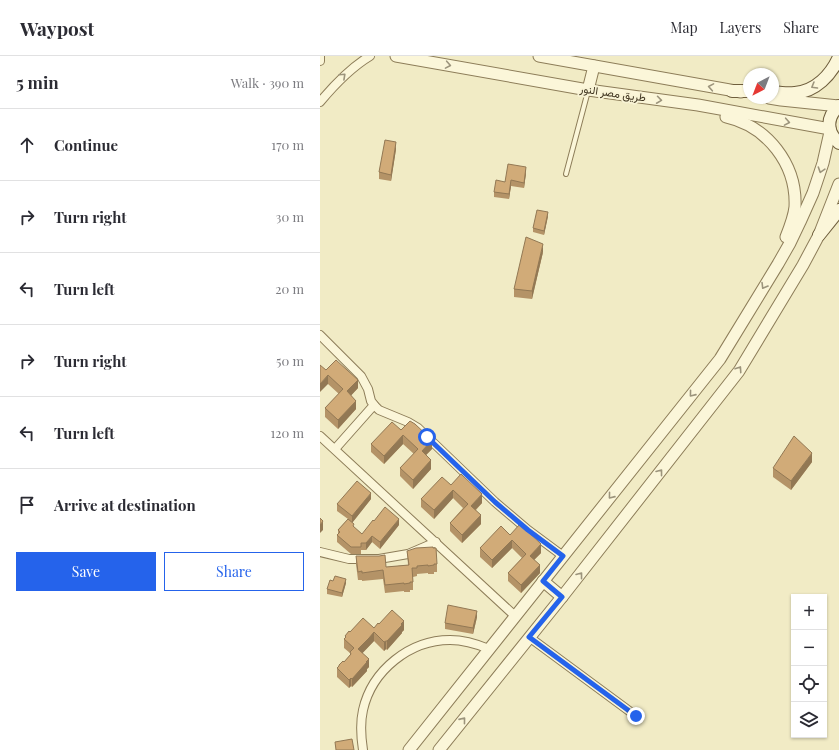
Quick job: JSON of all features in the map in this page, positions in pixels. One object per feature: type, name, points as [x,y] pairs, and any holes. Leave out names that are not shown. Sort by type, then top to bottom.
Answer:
[{"type":"main road","points":[[779,92],[804,92],[812,88],[828,76],[839,57]]},
{"type":"main road","points":[[732,91],[743,92]]},
{"type":"main road","points":[[839,106],[830,119],[830,131],[839,143]]},
{"type":"main road","points":[[819,235],[839,210]]},
{"type":"street","points":[[320,56],[320,61]]},
{"type":"street","points":[[320,102],[339,79],[370,56]]},
{"type":"street","name":"طريق مصر النور","points":[[396,56],[588,90],[698,105],[830,131]]},
{"type":"street","name":"طريق مصر النور","points":[[539,56],[732,91]]},
{"type":"street","points":[[588,90],[594,66]]},
{"type":"street","points":[[779,100],[839,106]]},
{"type":"street","points":[[698,105],[718,115],[736,119],[753,127],[768,138],[780,153],[789,170],[794,188],[795,207],[791,226],[778,264]]},
{"type":"street","points":[[409,750],[720,359],[778,264],[800,222],[813,193],[823,163],[830,131]]},
{"type":"street","points":[[439,750],[562,597],[739,371],[803,265],[819,235],[839,184]]},
{"type":"street","points":[[320,335],[361,376],[368,389],[371,401],[379,410],[408,422],[418,428],[495,502],[528,530],[563,556]]},
{"type":"street","points":[[335,450],[374,405]]},
{"type":"street","points":[[320,436],[515,616]]},
{"type":"street","points":[[320,552],[349,559],[379,559],[408,554],[436,542]]},
{"type":"street","points":[[543,581],[562,597]]},
{"type":"street","points":[[529,637],[636,716]]},
{"type":"street","points":[[363,750],[361,730],[363,710],[370,691],[380,674],[394,660],[411,649],[430,642],[450,640],[470,642],[490,649]]},
{"type":"lane","points":[[566,174],[588,90]]},
{"type":"building","points":[[385,140],[396,142],[391,175],[379,172]]},
{"type":"building","points":[[508,164],[526,167],[524,183],[511,180],[509,194],[494,192],[496,180],[505,182]]},
{"type":"building","points":[[537,210],[548,212],[544,231],[533,228]]},
{"type":"building","points":[[526,237],[543,244],[532,291],[514,289]]},
{"type":"building","points":[[336,360],[358,380],[347,391],[356,401],[338,420],[325,408],[343,389],[328,375],[320,384],[320,365],[326,370]]},
{"type":"building","points":[[410,421],[432,440],[422,451],[431,460],[413,480],[400,468],[418,449],[403,435],[384,456],[371,444],[392,422],[401,430]]},
{"type":"building","points":[[794,436],[812,453],[791,481],[773,468]]},
{"type":"building","points":[[461,474],[482,494],[471,506],[481,515],[462,535],[450,523],[468,504],[453,490],[434,510],[421,499],[442,477],[451,485]]},
{"type":"building","points":[[357,481],[371,493],[352,516],[337,504]]},
{"type":"building","points":[[385,507],[399,519],[380,542],[372,536],[366,543],[361,543],[361,547],[351,547],[337,535],[340,532],[338,530],[348,519],[362,534]]},
{"type":"building","points":[[320,518],[323,521],[320,525]]},
{"type":"building","points":[[520,524],[541,544],[530,556],[540,565],[521,585],[508,573],[526,554],[512,540],[492,560],[480,548],[501,526],[510,535]]},
{"type":"building","points":[[416,548],[436,548],[437,564],[412,568],[413,582],[410,583],[385,585],[383,570],[362,573],[362,571],[358,572],[356,556],[385,555],[386,567],[409,565],[407,551]]},
{"type":"building","points":[[335,576],[346,579],[342,593],[327,589],[330,580],[333,581]]},
{"type":"building","points":[[448,605],[477,611],[473,628],[445,623]]},
{"type":"building","points":[[392,610],[404,621],[401,624],[402,625],[387,641],[384,642],[374,632],[358,649],[369,659],[352,679],[351,678],[349,680],[337,668],[351,654],[350,652],[354,648],[344,639],[346,637],[345,636],[363,618],[374,628]]},
{"type":"building","points":[[352,739],[354,750],[336,750],[335,742]]},
{"type":"route","points":[[427,437],[495,502],[528,530],[563,556],[543,581],[562,597],[529,637],[636,716]]}]
